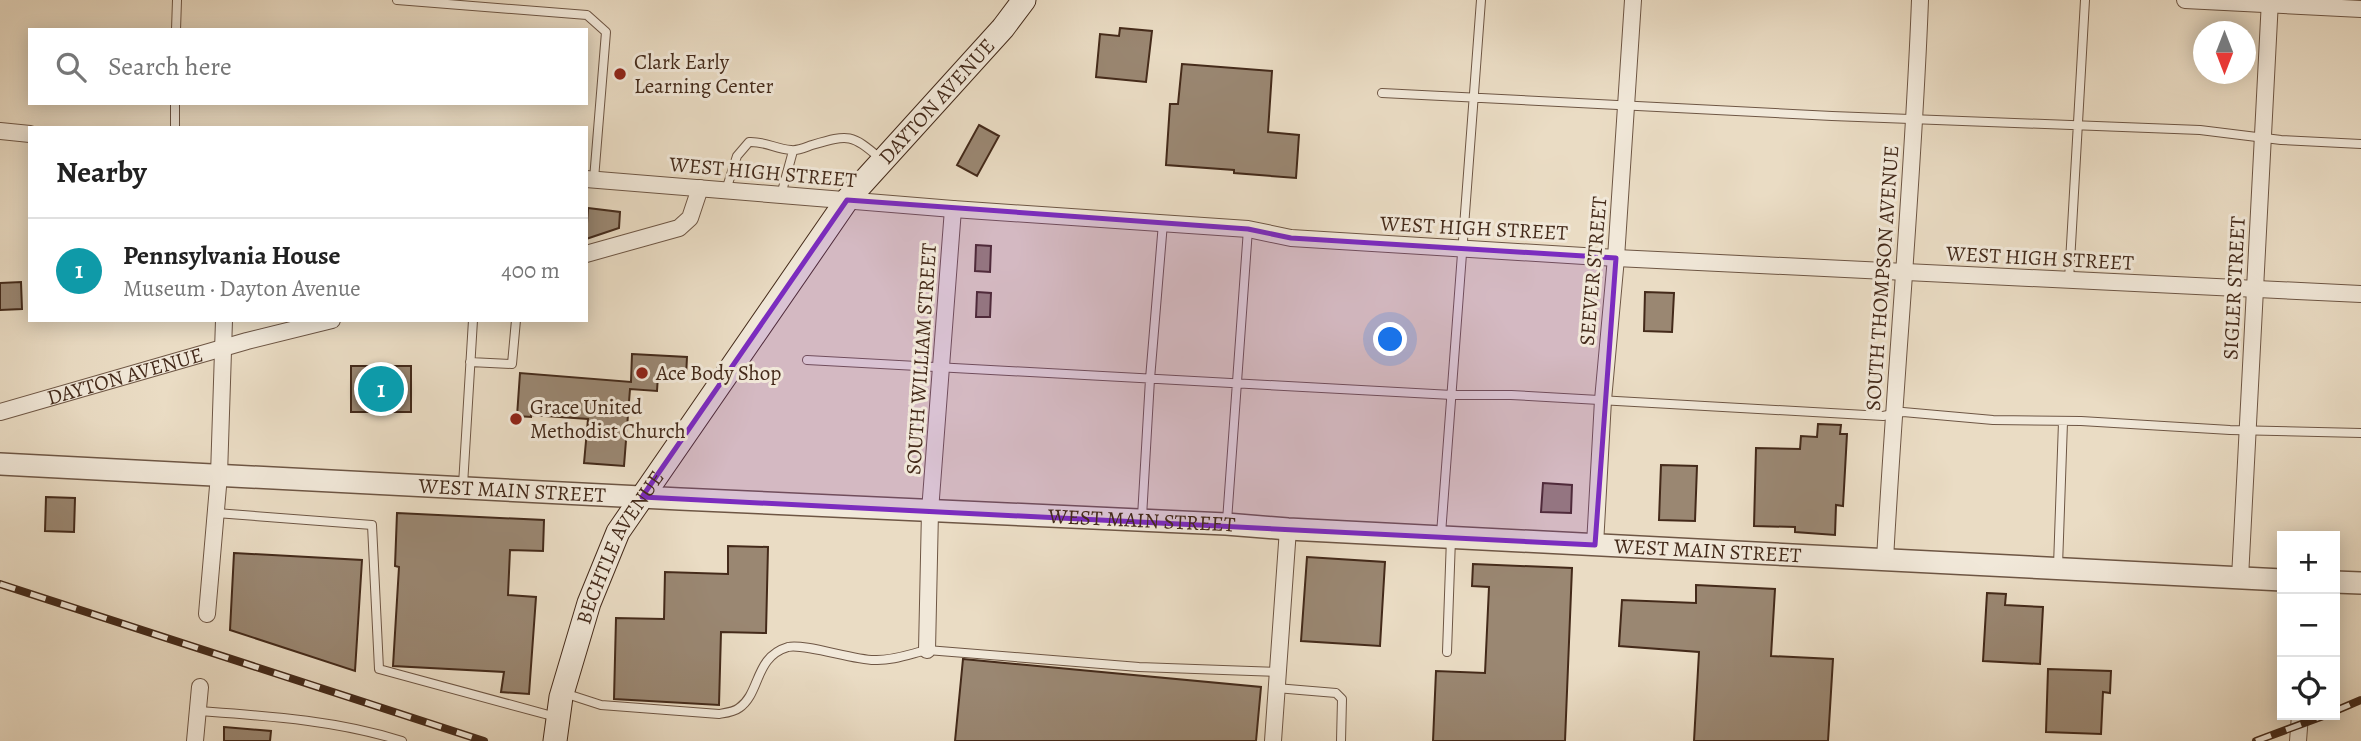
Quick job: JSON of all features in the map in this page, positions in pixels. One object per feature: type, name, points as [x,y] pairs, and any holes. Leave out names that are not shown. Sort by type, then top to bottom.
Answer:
[{"type":"main road","name":"DAYTON AVENUE","points":[[847,200],[1003,28],[1024,0]]},
{"type":"main road","name":"BECHTLE AVENUE","points":[[555,741],[563,692],[589,603],[618,532],[847,200]]},
{"type":"street","name":"SEEVER STREET","points":[[1595,545],[1603,400],[1616,258],[1633,0]]},
{"type":"street","name":"SOUTH THOMPSON AVENUE","points":[[1885,560],[1893,414],[1916,118],[1920,0]]},
{"type":"street","points":[[2185,0],[2361,9]]},
{"type":"street","name":"SIGLER STREET","points":[[2240,578],[2269,3]]},
{"type":"street","points":[[0,131],[28,134]]},
{"type":"street","name":"WEST HIGH STREET","points":[[590,179],[953,209],[1248,229],[1291,238],[1616,258],[2361,294]]},
{"type":"street","points":[[588,253],[679,229],[690,218],[700,188]]},
{"type":"street","name":"SOUTH WILLIAM STREET","points":[[927,650],[930,511],[953,209]]},
{"type":"street","points":[[207,614],[219,475],[224,322]]},
{"type":"street","name":"DAYTON AVENUE","points":[[0,412],[324,322]]},
{"type":"street","name":"WEST MAIN STREET","points":[[0,464],[1226,524],[1288,530],[2277,580]]},
{"type":"street","points":[[1273,741],[1288,530]]},
{"type":"street","points":[[2340,582],[2361,583]]},
{"type":"street","points":[[195,741],[200,687]]},
{"type":"street","points":[[2298,741],[2300,720]]},
{"type":"lane","points":[[176,28],[177,0]]},
{"type":"lane","points":[[397,0],[587,15],[606,32],[590,179]]},
{"type":"lane","points":[[1447,652],[1446,537],[1452,395],[1482,0]]},
{"type":"lane","points":[[2069,280],[2085,0]]},
{"type":"lane","points":[[1382,93],[2200,130],[2263,138],[2361,144]]},
{"type":"lane","points":[[175,105],[175,126]]},
{"type":"lane","points":[[726,190],[737,156],[749,142],[760,142],[793,151],[832,139],[850,137],[883,161]]},
{"type":"lane","points":[[781,195],[793,151]]},
{"type":"lane","points":[[1142,520],[1163,223]]},
{"type":"lane","points":[[1226,524],[1248,229]]},
{"type":"lane","points":[[463,488],[473,322]]},
{"type":"lane","points":[[470,362],[512,364],[516,322]]},
{"type":"lane","points":[[807,360],[1883,416],[1903,412],[1993,420],[2361,433]]},
{"type":"lane","points":[[2058,568],[2063,422]]},
{"type":"lane","points":[[216,513],[372,525],[379,669],[558,718]]},
{"type":"lane","points":[[563,692],[601,705],[719,714],[737,710],[744,704],[764,666],[775,652],[792,646],[873,660],[901,657],[927,650],[1277,680],[1336,693],[1342,699],[1341,741]]},
{"type":"lane","points":[[198,711],[340,724],[402,741]]},
{"type":"highlighted area","points":[[847,200],[1248,229],[1291,238],[1616,258],[1595,545],[642,497]]},
{"type":"building","points":[[1120,28],[1152,31],[1146,82],[1096,77],[1100,34],[1119,36]]},
{"type":"building","points":[[1182,64],[1272,71],[1268,132],[1299,135],[1296,178],[1166,165],[1170,104],[1178,104]]},
{"type":"building","points":[[979,125],[999,136],[977,176],[957,165]]},
{"type":"building","points":[[588,208],[620,212],[619,228],[588,238]]},
{"type":"building","points":[[976,245],[991,246],[990,272],[975,271]]},
{"type":"building","points":[[21,282],[22,309],[0,310],[0,283]]},
{"type":"building","points":[[977,292],[991,293],[990,317],[976,317]]},
{"type":"building","points":[[1645,292],[1674,293],[1672,332],[1644,331]]},
{"type":"building","points":[[632,354],[687,357],[686,377],[658,375],[657,391],[630,389],[624,466],[584,463],[588,419],[517,416],[520,373],[631,382]]},
{"type":"building","points":[[351,366],[411,366],[411,412],[351,412]]},
{"type":"building","points":[[1818,424],[1841,425],[1840,434],[1847,434],[1843,506],[1836,505],[1835,535],[1795,532],[1795,527],[1754,526],[1756,448],[1800,449],[1801,436],[1817,437]]},
{"type":"building","points":[[1661,465],[1697,466],[1695,521],[1659,520]]},
{"type":"building","points":[[1543,483],[1572,485],[1571,513],[1541,512]]},
{"type":"building","points":[[46,497],[75,498],[74,532],[45,531]]},
{"type":"building","points":[[397,513],[544,520],[543,551],[510,550],[508,595],[536,597],[529,694],[501,692],[504,672],[393,666],[399,567],[395,566]]},
{"type":"building","points":[[728,546],[768,547],[766,633],[721,632],[719,705],[614,699],[616,618],[664,619],[665,572],[728,574]]},
{"type":"building","points":[[234,553],[362,560],[355,671],[230,630]]},
{"type":"building","points":[[1307,557],[1385,562],[1380,646],[1301,641]]},
{"type":"building","points":[[1473,564],[1572,568],[1565,741],[1433,741],[1436,671],[1485,673],[1489,587],[1472,586]]},
{"type":"building","points":[[1696,585],[1775,589],[1771,656],[1833,659],[1828,741],[1694,741],[1699,652],[1619,646],[1622,600],[1696,603]]},
{"type":"building","points":[[1987,593],[2006,594],[2005,605],[2043,607],[2040,664],[1983,661]]},
{"type":"building","points":[[963,659],[1261,687],[1256,741],[955,741]]},
{"type":"building","points":[[2048,669],[2111,671],[2110,693],[2103,692],[2101,734],[2046,732]]},
{"type":"building","points":[[224,727],[271,731],[270,741],[224,741]]},
{"type":"railway","points":[[0,584],[484,741]]},
{"type":"railway","points":[[2340,709],[2361,700]]},
{"type":"railway","points":[[2256,741],[2313,720]]},
{"type":"place","name":"Clark Early Learning Center","points":[[620,74]]},
{"type":"place","name":"Ace Body Shop","points":[[642,373]]},
{"type":"place","name":"Pennsylvania House","points":[[381,389]]},
{"type":"place","name":"Grace United Methodist Church","points":[[516,419]]}]
